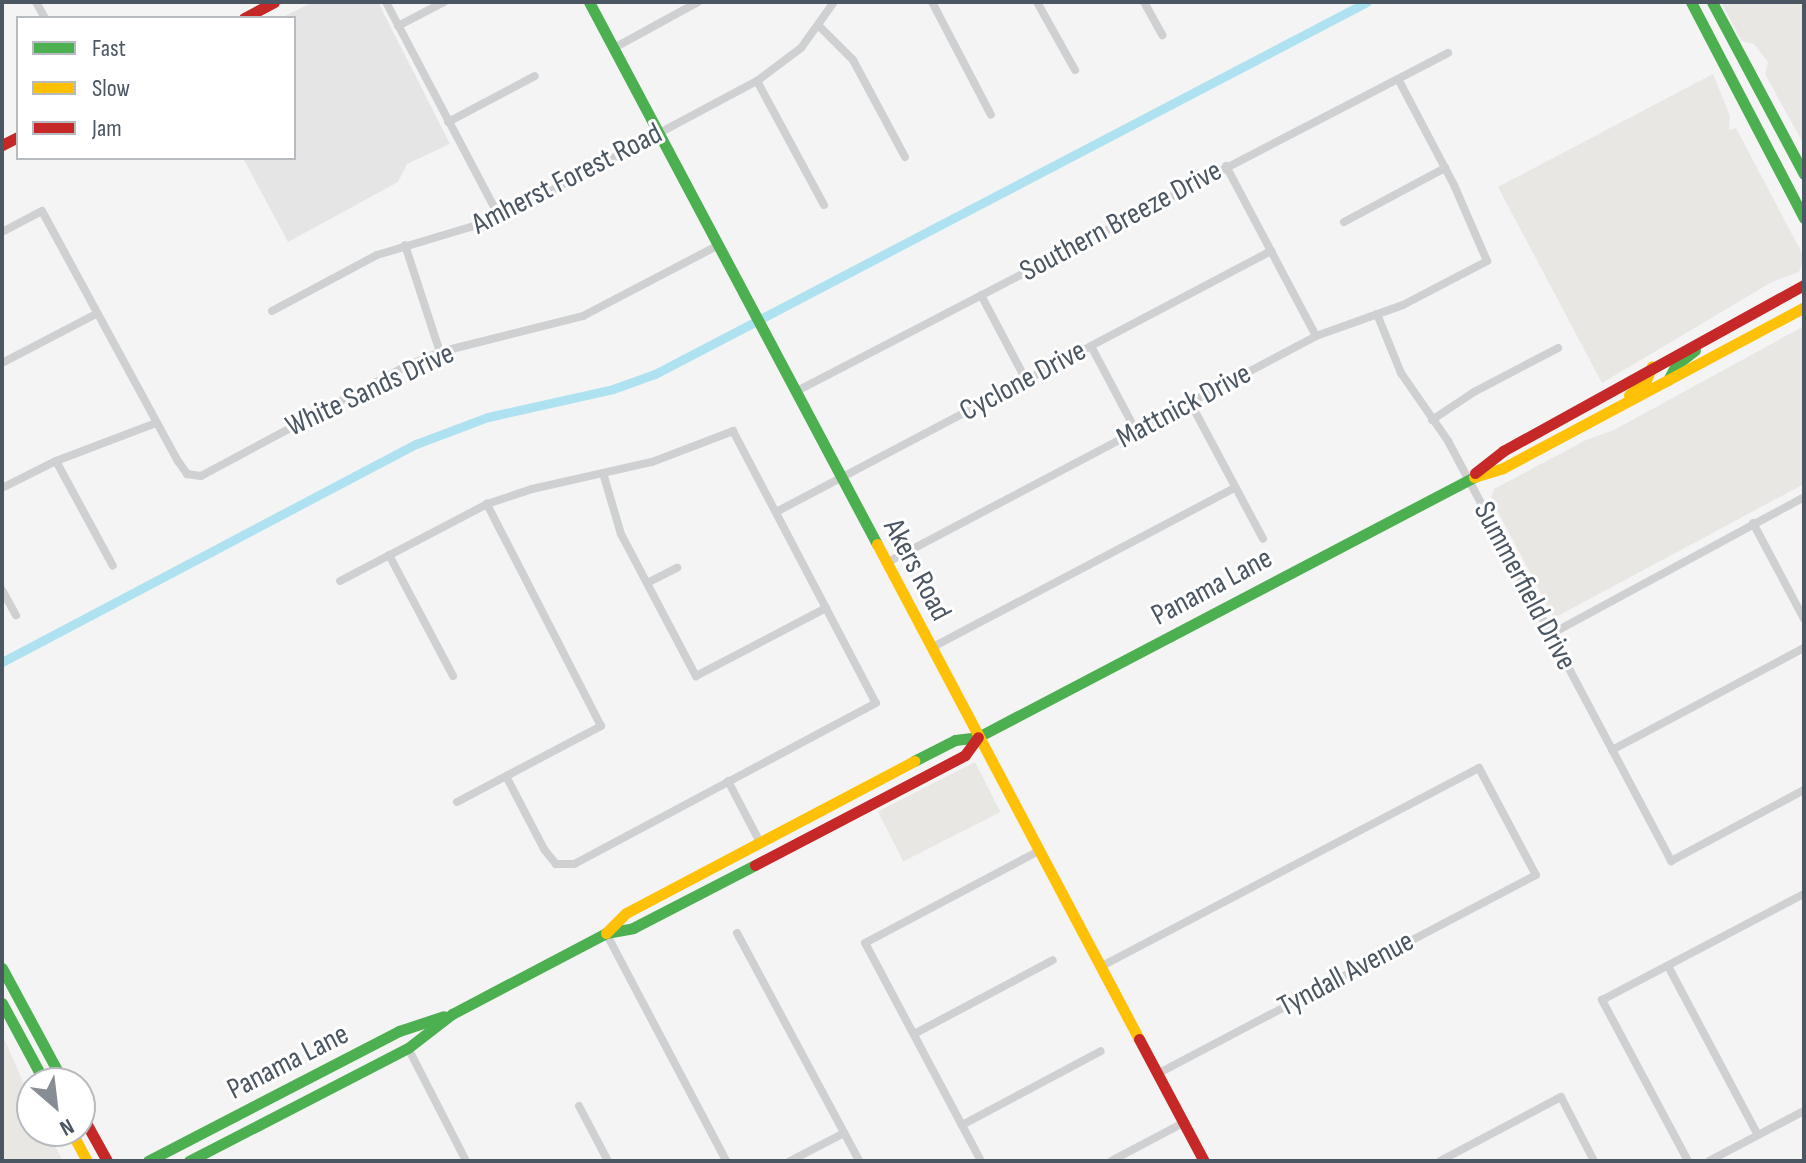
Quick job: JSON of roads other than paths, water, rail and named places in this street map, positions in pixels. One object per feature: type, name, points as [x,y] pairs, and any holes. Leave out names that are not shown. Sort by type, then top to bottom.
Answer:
[{"type":"main road","points":[[248,16],[274,2]]},
{"type":"main road","name":"Akers Road","points":[[589,2],[1204,1161]]},
{"type":"main road","points":[[1691,2],[1804,218]]},
{"type":"main road","points":[[1712,2],[1804,174]]},
{"type":"main road","name":"Panama Lane","points":[[1468,479],[1503,451],[1652,366],[1804,285]]},
{"type":"main road","name":"Panama Lane","points":[[606,933],[626,913],[955,740],[978,737],[1468,479],[1503,468],[1804,307]]},
{"type":"main road","points":[[1668,380],[1676,365],[1720,330]]},
{"type":"main road","points":[[1604,415],[1645,383],[1652,366]]},
{"type":"main road","name":"Panama Lane","points":[[189,1161],[408,1048],[411,1037],[447,1016],[606,933],[633,928],[965,755],[978,737]]},
{"type":"main road","points":[[709,889],[757,854],[761,844]]},
{"type":"main road","points":[[2,968],[55,1067]]},
{"type":"main road","points":[[2,987],[21,1004]]},
{"type":"main road","points":[[2,1003],[36,1067]]},
{"type":"main road","name":"Panama Lane","points":[[148,1161],[399,1031],[447,1016]]},
{"type":"main road","points":[[96,1141],[107,1161]]},
{"type":"street","points":[[386,2],[500,218]]},
{"type":"street","points":[[398,26],[444,2]]},
{"type":"street","points":[[614,48],[698,2]]},
{"type":"street","name":"Amherst Forest Road","points":[[272,311],[377,255],[469,230],[500,218],[757,81],[787,60],[819,26],[834,2]]},
{"type":"street","points":[[932,2],[991,115]]},
{"type":"street","points":[[1037,2],[1075,70]]},
{"type":"street","points":[[1144,2],[1162,35]]},
{"type":"street","points":[[819,26],[853,60],[905,157]]},
{"type":"street","name":"Southern Breeze Drive","points":[[795,392],[1448,53]]},
{"type":"street","points":[[448,122],[535,76]]},
{"type":"street","points":[[1344,222],[1445,168],[1398,79]]},
{"type":"street","points":[[757,81],[824,205]]},
{"type":"street","points":[[1226,166],[1316,336]]},
{"type":"street","name":"Mattnick Drive","points":[[886,563],[1316,336],[1411,301],[1487,261],[1445,168]]},
{"type":"street","name":"White Sands Drive","points":[[2,232],[42,211],[156,423],[187,474],[201,476],[402,368],[440,352],[583,316],[717,246]]},
{"type":"street","points":[[405,245],[440,352]]},
{"type":"street","name":"Cyclone Drive","points":[[776,512],[1271,251]]},
{"type":"street","points":[[981,295],[1026,380]]},
{"type":"street","points":[[2,363],[96,314]]},
{"type":"street","name":"Summerfield Drive","points":[[1377,314],[1401,373],[1468,479],[1671,861],[1804,790]]},
{"type":"street","points":[[1091,346],[1136,431]]},
{"type":"street","points":[[1432,420],[1467,396],[1558,348]]},
{"type":"street","points":[[1190,402],[1263,539]]},
{"type":"street","points":[[2,488],[56,461],[156,423]]},
{"type":"street","points":[[340,581],[487,504],[532,489],[682,452],[733,431],[876,703],[574,864],[556,864],[544,849],[506,776]]},
{"type":"street","points":[[56,461],[113,566]]},
{"type":"street","points":[[603,473],[614,515],[696,676],[826,608]]},
{"type":"street","points":[[931,648],[1235,488]]},
{"type":"street","points":[[1551,634],[1804,497]]},
{"type":"street","points":[[457,802],[601,726],[487,504]]},
{"type":"street","points":[[1753,523],[1804,619]]},
{"type":"street","points":[[389,555],[453,676]]},
{"type":"street","points":[[647,583],[677,568]]},
{"type":"street","points":[[2,590],[16,615]]},
{"type":"street","points":[[1612,750],[1804,648]]},
{"type":"street","name":"Tyndall Avenue","points":[[1100,967],[1479,768],[1536,875],[1157,1074]]},
{"type":"street","points":[[728,781],[761,844]]},
{"type":"street","points":[[981,1161],[865,943],[1039,851]]},
{"type":"street","points":[[1688,1161],[1602,1000],[1804,894]]},
{"type":"street","points":[[606,933],[726,1161]]},
{"type":"street","points":[[737,933],[859,1161]]},
{"type":"street","points":[[914,1034],[1053,960]]},
{"type":"street","points":[[1668,966],[1758,1135]]},
{"type":"street","points":[[408,1048],[466,1161]]},
{"type":"street","points":[[962,1125],[1101,1051]]},
{"type":"street","points":[[1440,1161],[1561,1097],[1594,1161]]},
{"type":"street","points":[[579,1106],[608,1161]]},
{"type":"street","points":[[1709,1161],[1804,1111]]},
{"type":"street","points":[[1111,1161],[1183,1123]]},
{"type":"street","points":[[790,1161],[844,1133]]},
{"type":"waterway","points":[[2,662],[416,444],[488,417],[613,389],[655,374],[1367,2]]}]
